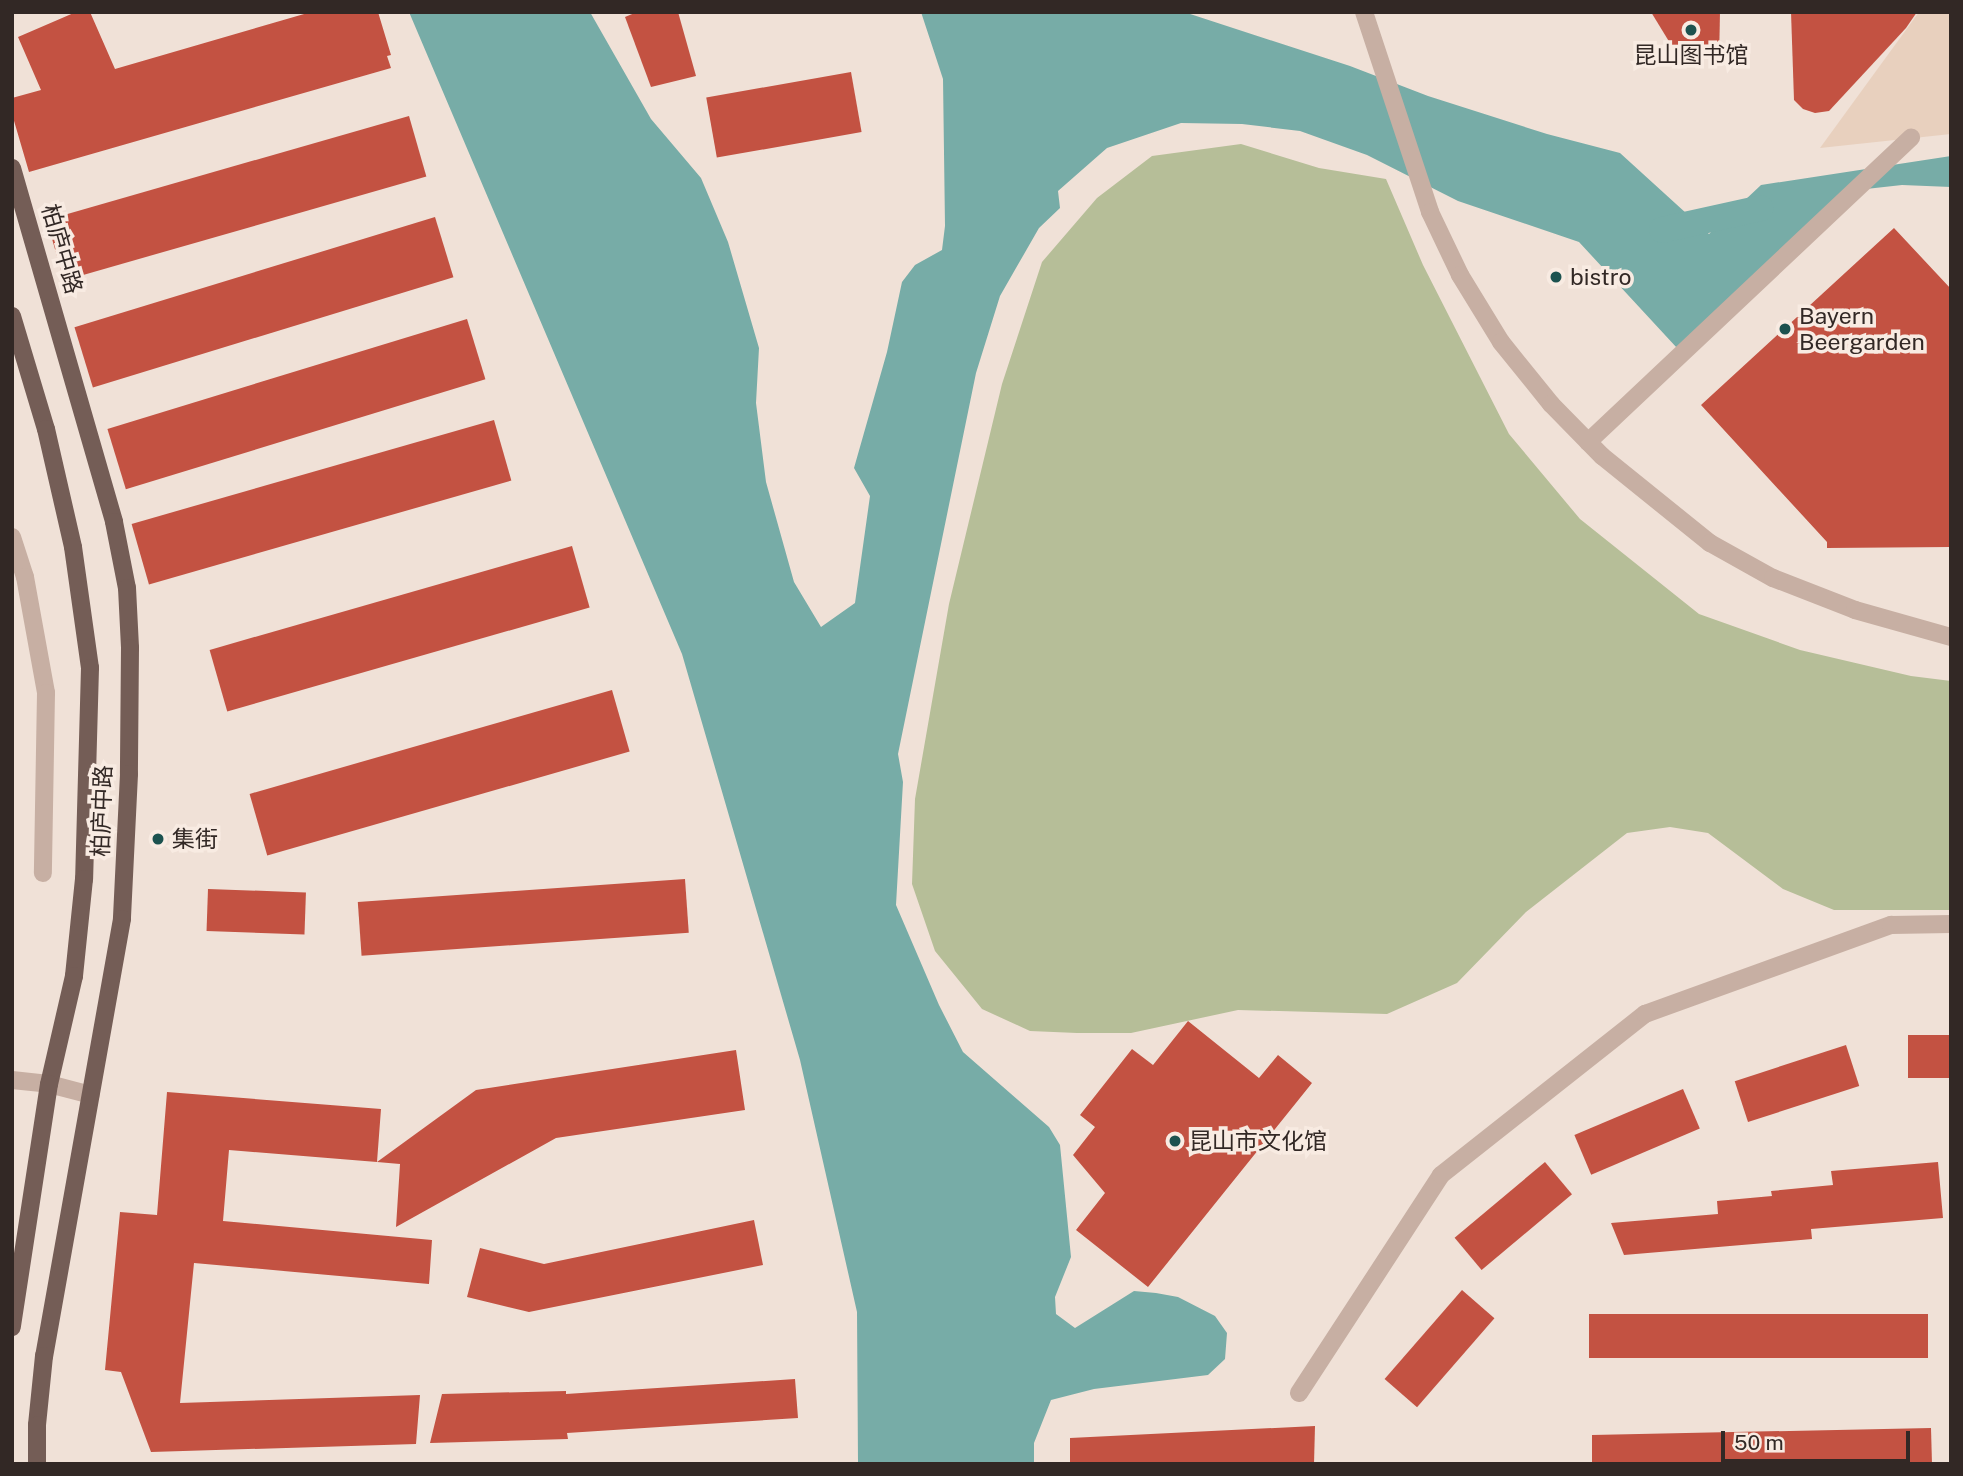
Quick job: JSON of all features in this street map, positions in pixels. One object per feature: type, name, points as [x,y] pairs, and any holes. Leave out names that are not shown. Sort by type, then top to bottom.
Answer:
[{"type":"main road","name":"柏庐中路","points":[[12,167],[87,419],[114,522],[127,588],[130,648],[129,774],[122,919],[44,1356],[37,1425],[37,1464]]},
{"type":"main road","name":"柏庐中路","points":[[12,316],[46,429],[73,547],[90,668],[84,879],[74,976],[49,1084],[12,1327]]},
{"type":"street","points":[[1364,12],[1430,212],[1461,275],[1501,342],[1551,404],[1588,442],[1652,499],[1710,542],[1773,578],[1855,610],[1951,637]]},
{"type":"street","points":[[1588,442],[1911,138]]},
{"type":"street","points":[[12,537],[25,577],[46,693],[43,873]]},
{"type":"street","points":[[1299,1393],[1441,1175],[1645,1014],[1891,925],[1951,924]]},
{"type":"street","points":[[12,1080],[49,1084],[91,1095]]},
{"type":"green space","points":[[1241,144],[1319,168],[1386,179],[1423,265],[1509,434],[1580,519],[1699,614],[1800,650],[1911,676],[1951,681],[1951,910],[1834,910],[1783,889],[1708,833],[1670,827],[1627,833],[1526,912],[1457,983],[1387,1014],[1238,1010],[1131,1033],[1077,1033],[1030,1031],[982,1009],[935,951],[912,884],[915,799],[949,604],[1002,384],[1042,262],[1097,198],[1152,156]]},
{"type":"shaded area","points":[[1919,12],[1951,12],[1951,134],[1820,148]]},
{"type":"water","points":[[409,12],[590,12],[651,119],[701,178],[728,242],[759,348],[756,403],[766,482],[794,582],[821,627],[855,603],[870,496],[854,468],[887,352],[902,282],[915,265],[942,250],[945,226],[943,79],[921,12],[1184,12],[1350,66],[1428,96],[1547,134],[1620,153],[1709,234],[1761,185],[1951,156],[1951,187],[1902,185],[1848,191],[1677,348],[1579,242],[1458,201],[1367,155],[1300,131],[1242,124],[1181,123],[1107,148],[1058,191],[1060,208],[1039,228],[1000,296],[976,373],[898,754],[903,782],[896,905],[939,1005],[963,1052],[1049,1127],[1060,1145],[1071,1257],[1055,1297],[1056,1314],[1075,1328],[1134,1291],[1156,1293],[1178,1297],[1215,1316],[1227,1333],[1225,1359],[1208,1375],[1094,1389],[1051,1400],[1034,1443],[1034,1464],[858,1464],[857,1312],[800,1060],[682,654]]},
{"type":"building","points":[[76,12],[90,12],[115,69],[311,12],[378,12],[391,55],[387,56],[391,68],[29,172],[12,114],[12,98],[41,90],[18,37]]},
{"type":"building","points":[[637,12],[678,12],[696,76],[651,87],[625,17]]},
{"type":"building","name":"昆山图书馆","points":[[1651,12],[1720,12],[1719,62],[1673,48]]},
{"type":"building","points":[[1791,12],[1917,12],[1906,28],[1829,111],[1815,113],[1803,109],[1794,100]]},
{"type":"building","points":[[851,72],[862,132],[717,158],[706,98]]},
{"type":"building","points":[[409,116],[426,177],[64,280],[47,220]]},
{"type":"building","points":[[435,217],[453,277],[93,387],[74,327]]},
{"type":"building","points":[[1894,228],[1951,289],[1951,547],[1827,548],[1827,542],[1701,405]]},
{"type":"building","points":[[467,319],[485,379],[126,489],[107,429]]},
{"type":"building","points":[[494,420],[511,481],[149,584],[132,524]]},
{"type":"building","points":[[572,546],[590,608],[227,711],[210,650]]},
{"type":"building","points":[[612,690],[630,752],[267,855],[250,794]]},
{"type":"building","points":[[685,879],[689,933],[362,956],[358,902]]},
{"type":"building","points":[[208,889],[306,892],[304,934],[207,931]]},
{"type":"building","name":"昆山市文化馆","points":[[1188,1021],[1259,1078],[1278,1055],[1312,1083],[1148,1287],[1076,1230],[1105,1193],[1073,1155],[1095,1127],[1080,1115],[1132,1049],[1153,1065]]},
{"type":"building","points":[[1908,1035],[1951,1035],[1951,1078],[1908,1078]]},
{"type":"building","points":[[1846,1045],[1859,1086],[1748,1122],[1735,1081]]},
{"type":"building","points":[[736,1050],[745,1110],[556,1138],[396,1227],[400,1164],[377,1162],[476,1090]]},
{"type":"building","points":[[1683,1089],[1700,1129],[1591,1175],[1574,1135]]},
{"type":"building","points":[[167,1092],[381,1109],[377,1162],[229,1150],[223,1221],[432,1240],[429,1284],[194,1263],[180,1403],[420,1395],[416,1444],[151,1452],[121,1372],[105,1370],[120,1212],[157,1215]]},
{"type":"building","points":[[1545,1162],[1572,1194],[1482,1270],[1455,1238]]},
{"type":"building","points":[[1938,1162],[1943,1218],[1811,1229],[1812,1239],[1624,1255],[1611,1223],[1718,1214],[1717,1201],[1772,1196],[1771,1191],[1833,1185],[1831,1171]]},
{"type":"building","points":[[754,1220],[763,1265],[529,1312],[467,1297],[480,1248],[544,1264]]},
{"type":"building","points":[[1462,1290],[1494,1318],[1417,1407],[1385,1379]]},
{"type":"building","points":[[1589,1314],[1928,1314],[1928,1358],[1589,1358]]},
{"type":"building","points":[[795,1379],[798,1418],[567,1433],[568,1439],[430,1443],[442,1394],[566,1391],[566,1394]]},
{"type":"building","points":[[1315,1426],[1314,1464],[1070,1464],[1070,1438]]},
{"type":"building","points":[[1931,1428],[1932,1464],[1592,1464],[1592,1435]]},
{"type":"waterway","points":[[1662,230],[1761,208]]},
{"type":"place","name":"昆山图书馆","points":[[1691,30]]},
{"type":"place","name":"bistro","points":[[1556,277]]},
{"type":"place","name":"Bayern Beergarden","points":[[1785,329]]},
{"type":"place","name":"集街","points":[[158,839]]},
{"type":"place","name":"昆山市文化馆","points":[[1175,1141]]}]
